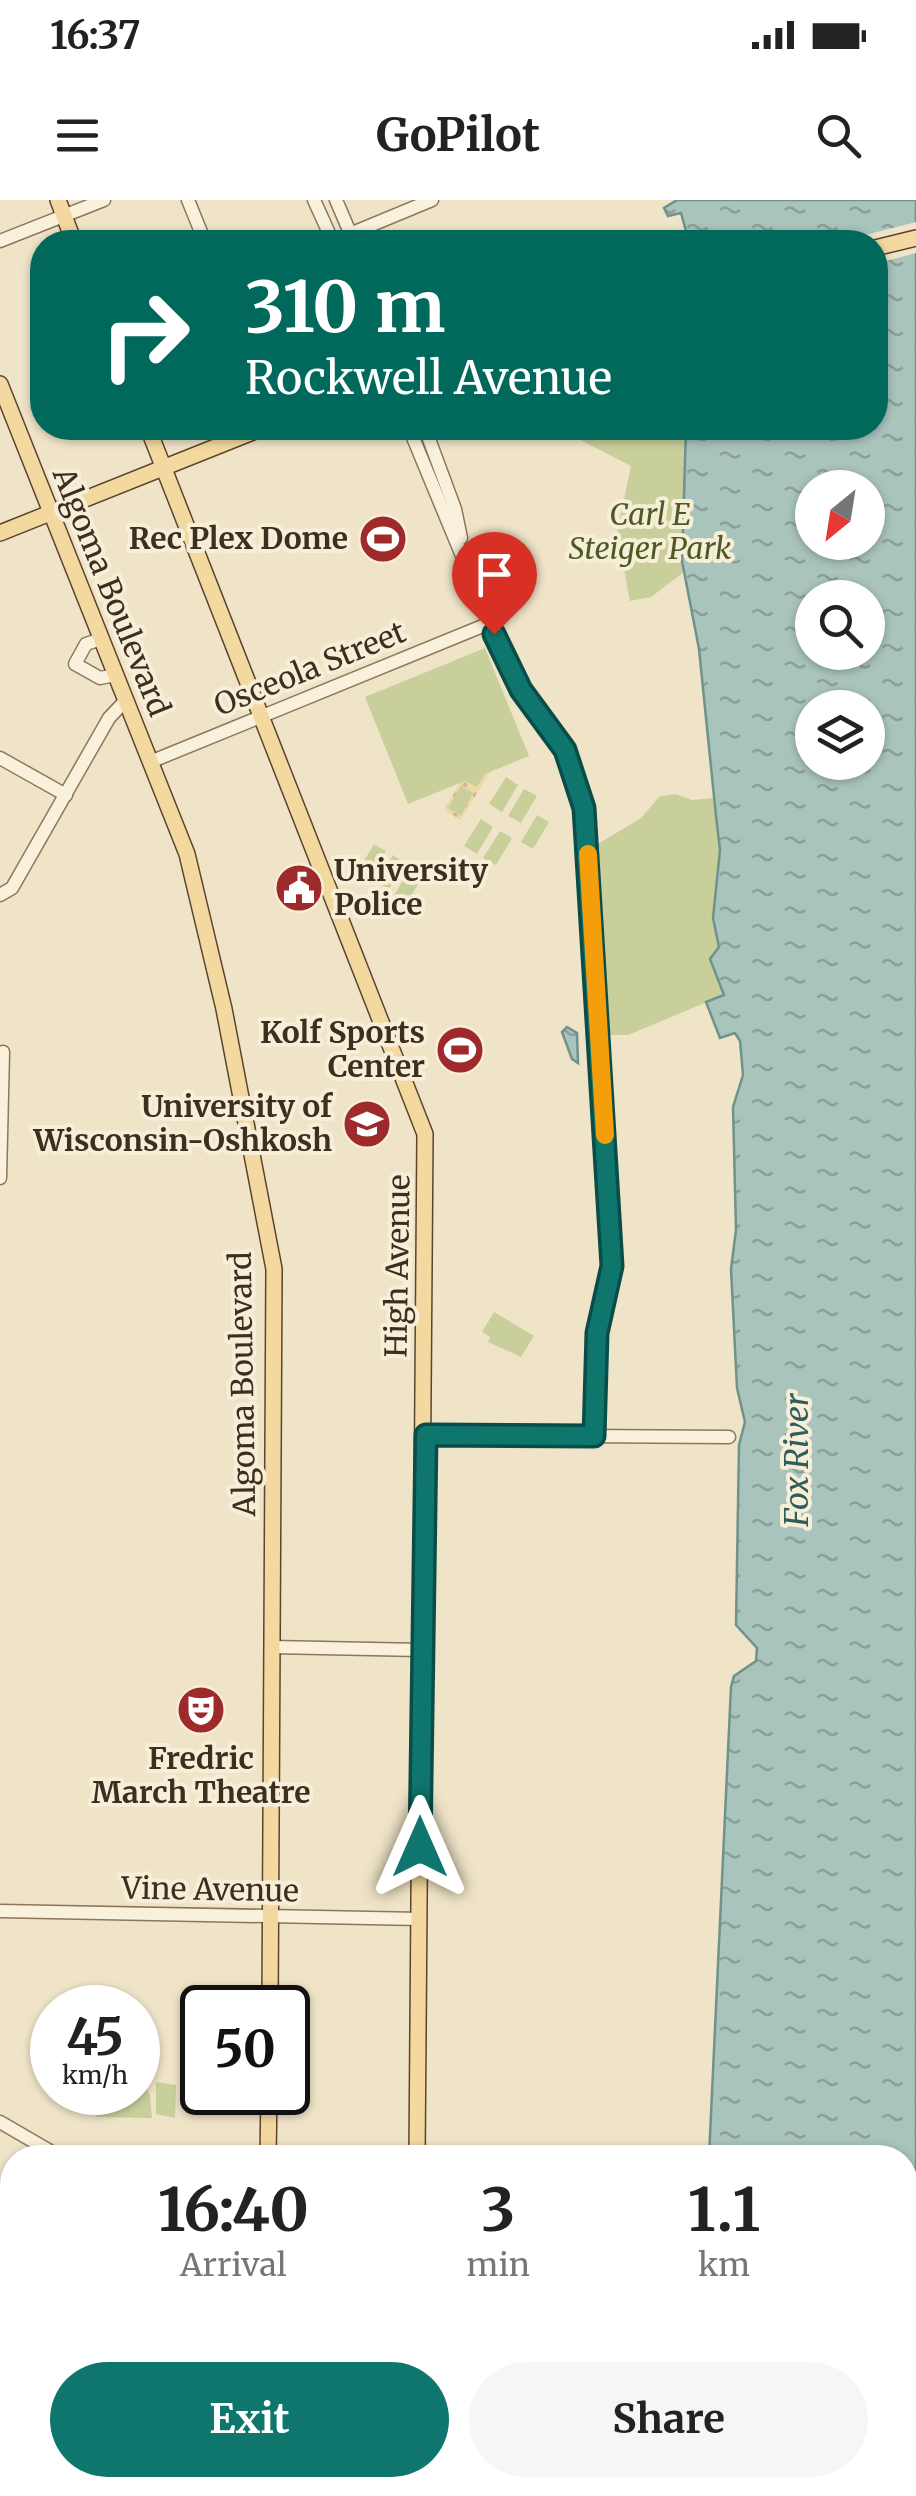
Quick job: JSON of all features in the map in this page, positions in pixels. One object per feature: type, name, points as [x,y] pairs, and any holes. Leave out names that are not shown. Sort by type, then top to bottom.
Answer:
[{"type":"main road","points":[[888,245],[916,238]]},
{"type":"main road","name":"Algoma Boulevard","points":[[0,384],[192,869],[274,1269],[270,1985]]},
{"type":"main road","name":"High Avenue","points":[[153,440],[425,1134],[426,1435],[417,2145]]},
{"type":"main road","points":[[0,532],[233,440]]},
{"type":"main road","points":[[268,2145],[269,2115]]},
{"type":"street","points":[[0,242],[61,208],[104,200]]},
{"type":"street","points":[[188,200],[200,230]]},
{"type":"street","points":[[314,200],[328,230]]},
{"type":"street","points":[[336,200],[349,230]]},
{"type":"street","points":[[369,230],[432,200]]},
{"type":"street","points":[[414,440],[490,623],[521,690],[565,750],[584,808],[613,1254],[597,1333],[594,1436]]},
{"type":"street","points":[[429,440],[455,509],[463,555]]},
{"type":"street","name":"Osceola Street","points":[[150,762],[490,623]]},
{"type":"street","points":[[101,639],[86,644],[75,664],[100,678],[116,675]]},
{"type":"street","points":[[4,894],[109,718],[126,700]]},
{"type":"street","points":[[0,758],[66,795]]},
{"type":"street","points":[[0,1178],[2,1052]]},
{"type":"street","points":[[426,1435],[729,1436]]},
{"type":"street","points":[[272,1648],[422,1650]]},
{"type":"street","name":"Vine Avenue","points":[[0,1911],[420,1920]]},
{"type":"street","points":[[0,2122],[40,2145]]},
{"type":"sand","points":[[476,754],[494,765],[461,820],[444,810]]},
{"type":"green space","name":"Carl E Steiger Park","points":[[580,440],[686,440],[684,572],[651,597],[630,601],[617,532],[631,466]]},
{"type":"green space","points":[[485,648],[529,756],[485,774],[477,787],[465,781],[408,804],[365,697]]},
{"type":"green space","points":[[506,777],[518,785],[502,812],[489,804]]},
{"type":"green space","points":[[461,786],[473,793],[461,816],[448,808]]},
{"type":"green space","points":[[524,789],[537,796],[521,823],[508,816]]},
{"type":"green space","points":[[676,794],[692,800],[713,798],[720,850],[719,947],[710,959],[724,995],[628,1035],[599,1035],[593,847],[641,818],[660,796]]},
{"type":"green space","points":[[537,815],[549,822],[533,849],[521,842]]},
{"type":"green space","points":[[481,819],[493,827],[477,854],[464,846]]},
{"type":"green space","points":[[500,831],[512,838],[496,865],[483,858]]},
{"type":"green space","points":[[374,844],[386,851],[370,878],[358,871]]},
{"type":"green space","points":[[393,855],[405,863],[389,889],[376,882]]},
{"type":"green space","points":[[411,867],[424,874],[408,901],[395,894]]},
{"type":"green space","points":[[494,1312],[534,1336],[521,1357],[488,1342],[490,1337],[482,1332]]},
{"type":"green space","points":[[160,2083],[176,2085],[175,2118],[160,2115]]},
{"type":"green space","points":[[152,2115],[152,2118],[97,2117]]},
{"type":"water","name":"Fox River","points":[[677,200],[916,200],[916,2145],[710,2145],[731,1687],[734,1676],[756,1661],[757,1648],[736,1625],[739,1445],[745,1422],[737,1388],[731,1269],[736,1230],[733,1107],[743,1075],[740,1041],[735,1033],[720,1038],[706,1002],[724,995],[710,959],[719,947],[713,918],[720,850],[699,649],[682,561],[686,440],[888,440],[888,230],[686,230],[681,213],[668,216],[664,208]]},
{"type":"water","points":[[567,1027],[577,1033],[578,1063],[572,1059],[562,1032]]},
{"type":"pier","points":[[916,222],[916,253],[888,261],[888,230],[885,230]]},
{"type":"slow traffic","points":[[588,854],[605,1135]]},
{"type":"place","name":"Rec Plex Dome","points":[[383,539]]},
{"type":"place","name":"University Police","points":[[299,888]]},
{"type":"place","name":"Kolf Sports Center","points":[[460,1050]]},
{"type":"place","name":"University of Wisconsin-Oshkosh","points":[[367,1124]]},
{"type":"place","name":"Fredric March Theatre","points":[[201,1710]]},
{"type":"route","points":[[420,1847],[426,1435],[594,1436],[597,1333],[612,1266],[584,808],[565,750],[521,690],[494,634]]}]
